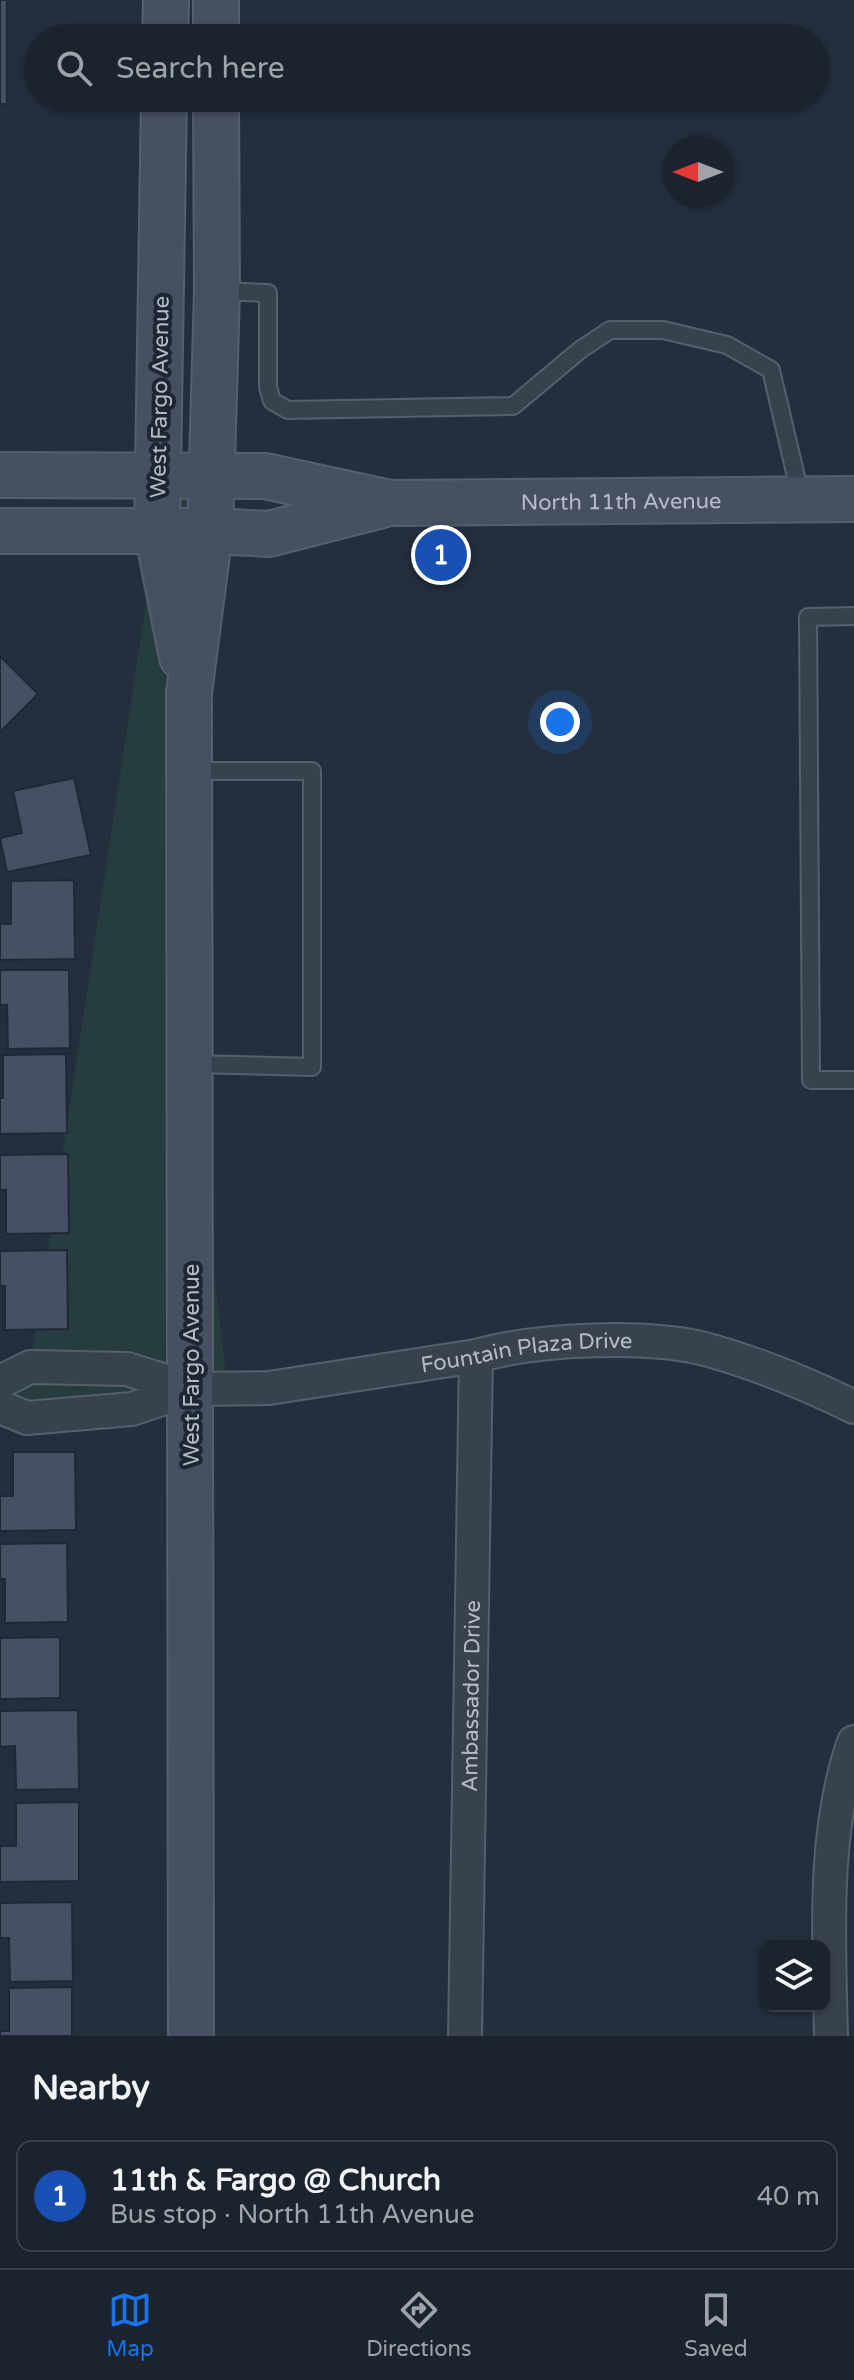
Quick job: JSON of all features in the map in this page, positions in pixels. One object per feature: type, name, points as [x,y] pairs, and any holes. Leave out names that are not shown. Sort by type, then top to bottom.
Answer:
[{"type":"main road","points":[[165,24],[166,0]]},
{"type":"main road","points":[[216,0],[216,24]]},
{"type":"main road","name":"West Fargo Avenue","points":[[164,112],[157,531],[189,693]]},
{"type":"main road","name":"West Fargo Avenue","points":[[191,2036],[189,693],[210,531],[213,478],[217,291],[216,112]]},
{"type":"main road","name":"North 11th Avenue","points":[[0,475],[265,476],[390,503],[854,499]]},
{"type":"main road","name":"North 11th Avenue","points":[[0,531],[269,534],[390,503]]},
{"type":"street","name":"Fountain Plaza Drive","points":[[0,1407],[27,1418],[132,1409],[191,1389],[269,1388],[476,1356],[509,1347],[632,1340],[710,1350],[813,1387],[854,1407]]},
{"type":"street","name":"Ambassador Drive","points":[[465,2036],[476,1356]]},
{"type":"street","name":"Fountain Plaza Drive","points":[[0,1382],[30,1367],[127,1369],[191,1389]]},
{"type":"street","points":[[831,2036],[831,1896],[835,1831],[842,1783],[854,1742]]},
{"type":"lane","points":[[217,291],[268,293],[268,387],[272,401],[288,410],[513,406],[580,350],[610,330],[663,330],[727,345],[771,370],[801,499]]},
{"type":"lane","points":[[854,616],[808,617],[811,1080],[854,1080]]},
{"type":"lane","points":[[189,771],[312,771],[312,1067],[190,1064]]},
{"type":"green space","points":[[158,476],[213,478],[201,1167],[228,1389],[269,1388],[235,1405],[27,1418],[0,1382],[30,1367],[157,531]]},
{"type":"building","points":[[0,0],[7,0],[7,104],[0,104]]},
{"type":"building","points":[[0,656],[38,694],[0,732]]},
{"type":"building","points":[[74,778],[91,855],[7,872],[0,838],[22,833],[13,791]]},
{"type":"building","points":[[74,880],[75,959],[0,960],[0,924],[11,924],[11,881]]},
{"type":"building","points":[[0,970],[69,970],[70,1048],[8,1049],[7,1005],[0,1005]]},
{"type":"building","points":[[66,1054],[67,1133],[0,1134],[3,1055]]},
{"type":"building","points":[[68,1154],[69,1233],[6,1234],[6,1190],[0,1190],[0,1155]]},
{"type":"building","points":[[67,1250],[68,1329],[5,1330],[5,1286],[0,1286],[0,1251]]},
{"type":"building","points":[[13,1452],[75,1452],[76,1530],[0,1531],[0,1496],[13,1496]]},
{"type":"building","points":[[67,1543],[68,1622],[5,1623],[5,1579],[0,1579],[0,1544]]},
{"type":"building","points":[[60,1637],[60,1698],[0,1699],[0,1638]]},
{"type":"building","points":[[78,1710],[79,1789],[16,1790],[15,1746],[0,1747],[0,1711]]},
{"type":"building","points":[[79,1802],[79,1881],[0,1882],[0,1846],[16,1846],[16,1803]]},
{"type":"building","points":[[72,1902],[73,1981],[10,1982],[9,1938],[0,1938],[0,1903]]},
{"type":"building","points":[[72,1987],[72,2036],[0,2036],[0,2031],[9,2031],[9,1988]]},
{"type":"place","name":"11th & Fargo @ Church","points":[[441,555]]}]
